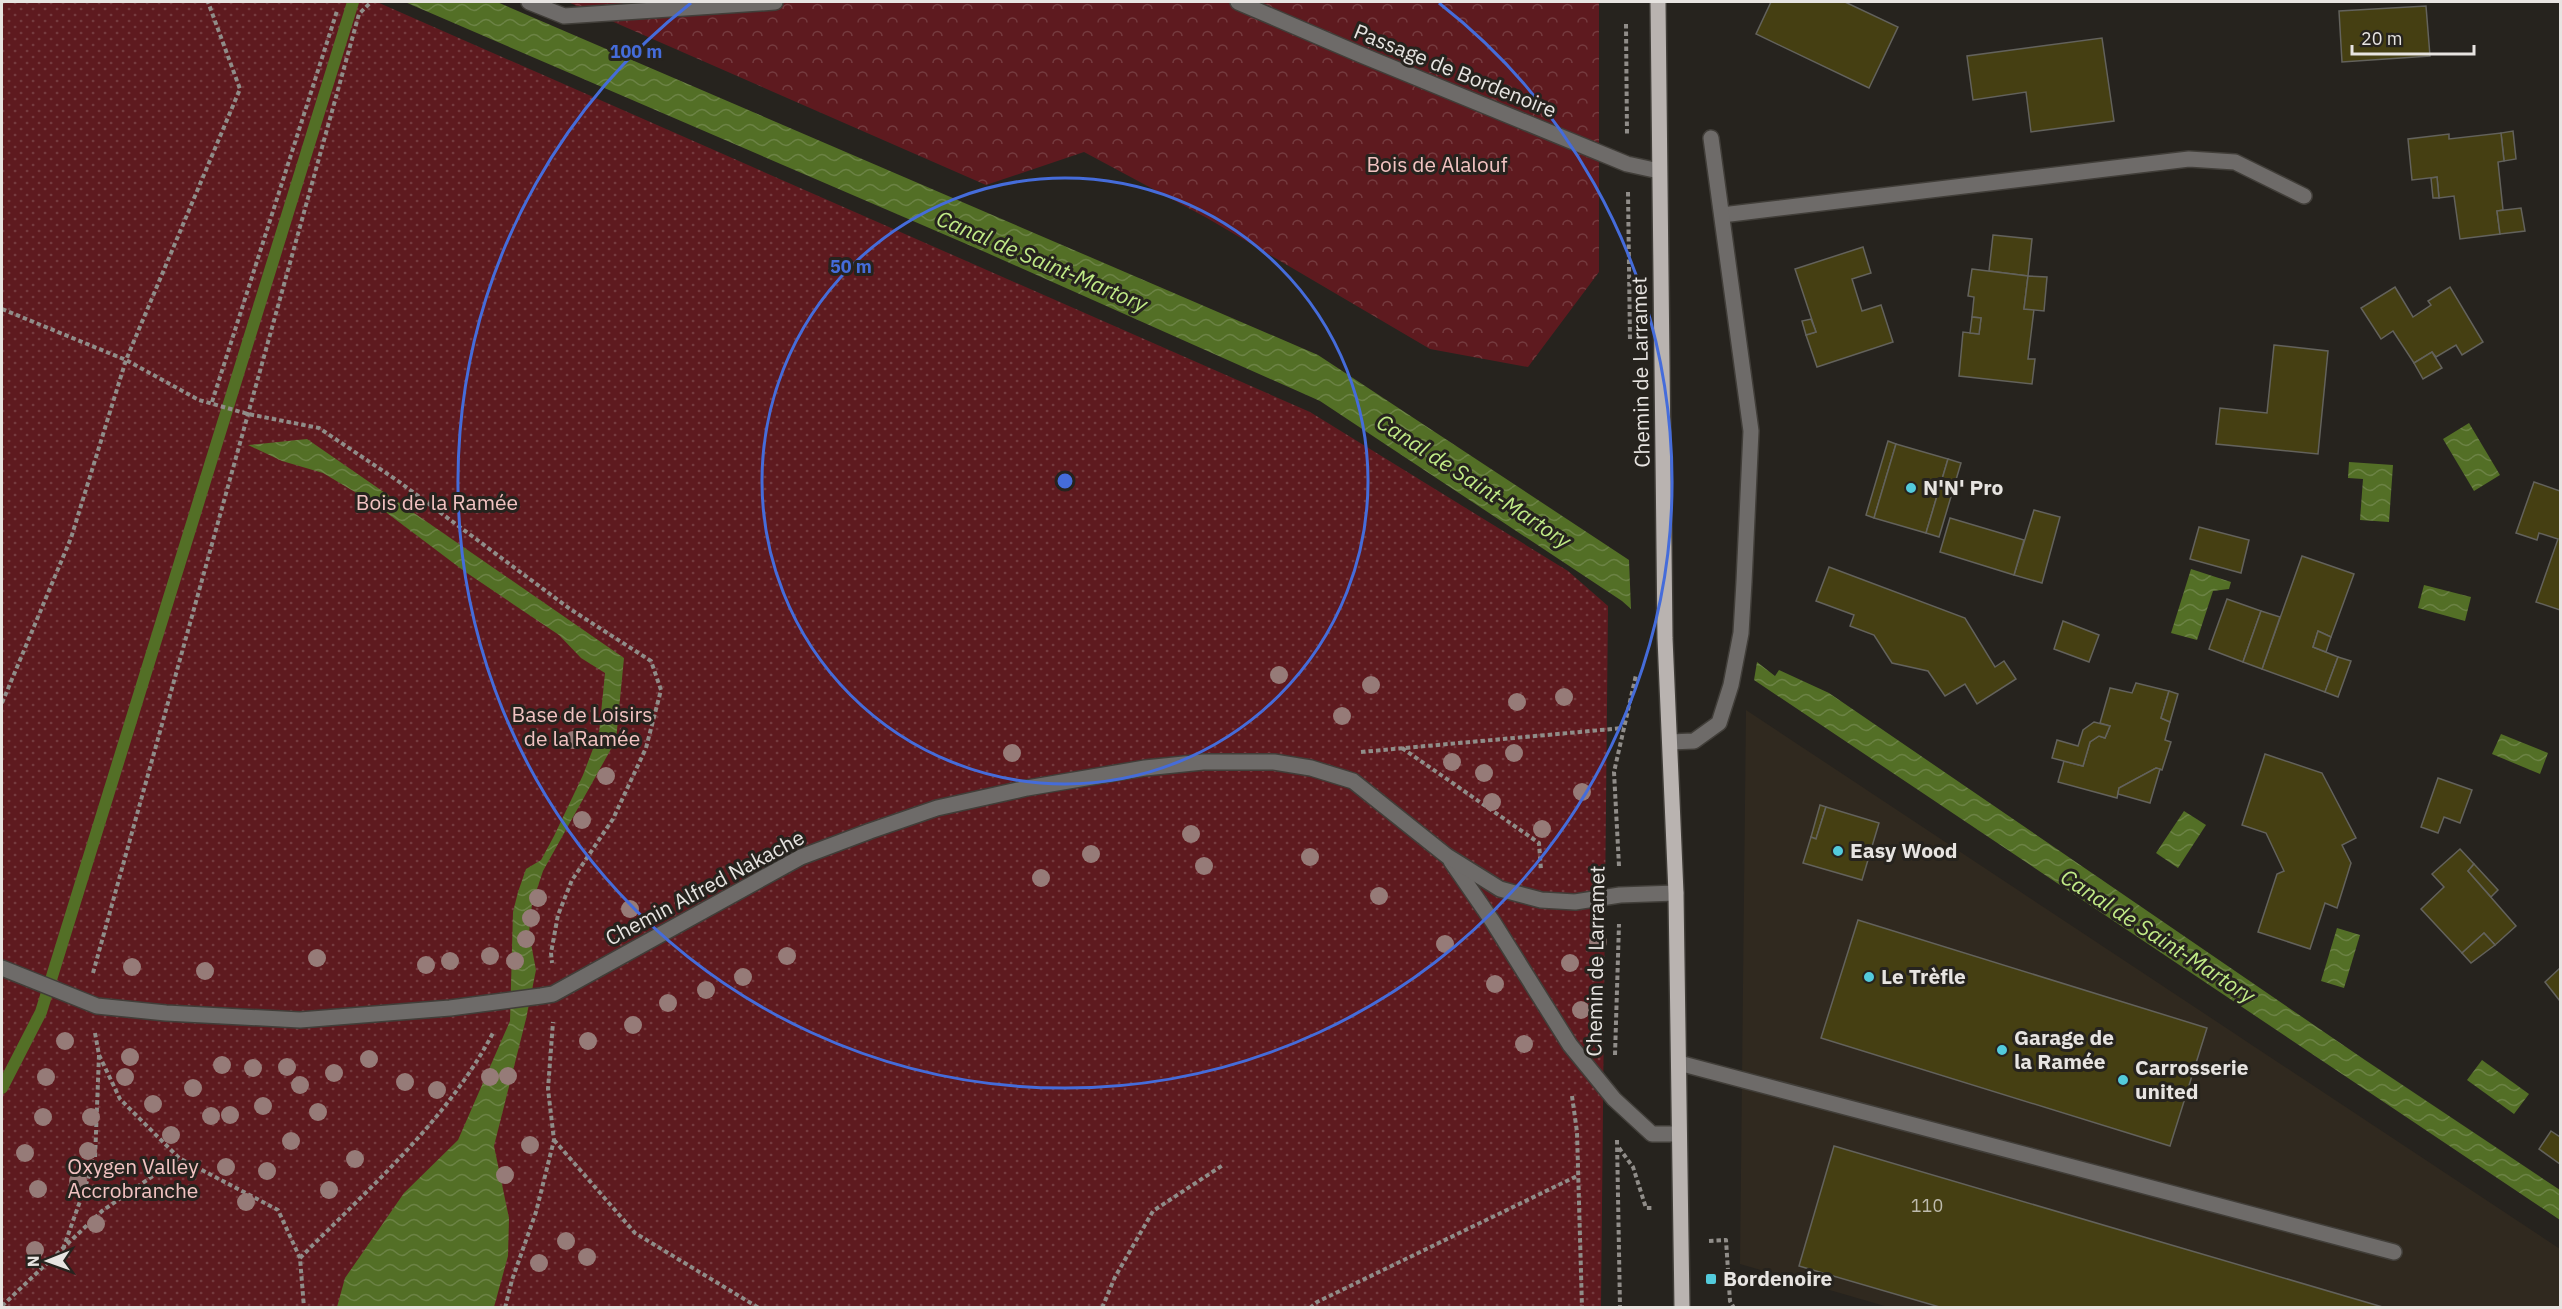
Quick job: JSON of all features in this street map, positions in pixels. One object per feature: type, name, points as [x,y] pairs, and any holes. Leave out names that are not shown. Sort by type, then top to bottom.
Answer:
[{"type":"main road","name":"Chemin de Larramet","points":[[1658,2],[1665,638],[1676,893],[1682,1308]]},
{"type":"street","points":[[529,2],[564,16],[775,2]]},
{"type":"street","name":"Passage de Bordenoire","points":[[1238,2],[1627,164],[1659,171]]},
{"type":"street","points":[[1670,742],[1694,741],[1719,723],[1731,685],[1741,633],[1751,431],[1711,138]]},
{"type":"street","points":[[1722,215],[2190,159],[2235,162],[2304,196]]},
{"type":"street","name":"Chemin Alfred Nakache","points":[[2,968],[97,1006],[166,1013],[300,1020],[450,1008],[547,995],[801,857],[870,831],[937,808],[1027,788],[1145,768],[1203,762],[1274,762],[1311,768],[1353,781],[1447,856],[1500,890],[1541,900],[1575,902],[1620,895],[1676,893]]},
{"type":"street","name":"Chemin Alfred Nakache","points":[[1447,856],[1494,922],[1570,1045],[1614,1099],[1652,1134],[1679,1134]]},
{"type":"street","points":[[1679,1063],[2394,1252]]},
{"type":"path","points":[[2,703],[72,538],[126,360],[240,89],[208,2]]},
{"type":"path","points":[[304,1308],[300,1258],[278,1210],[179,1158],[120,1099],[99,1055],[94,1037],[97,1006],[91,982],[359,15],[371,2]]},
{"type":"path","points":[[215,403],[337,11]]},
{"type":"path","name":"Chemin de Larramet","points":[[1626,13],[1630,351]]},
{"type":"path","points":[[2,309],[126,360],[199,400],[248,414],[319,428],[398,481],[570,609],[651,661],[662,690],[646,748],[618,810],[572,880],[558,915],[547,995],[548,1089],[554,1140],[536,1212],[512,1280],[506,1308]]},
{"type":"path","name":"Chemin de Larramet","points":[[1620,1308],[1614,1099],[1620,895],[1614,772],[1637,670]]},
{"type":"path","points":[[1401,747],[1623,728]]},
{"type":"path","points":[[300,1258],[431,1124],[481,1056],[494,1030],[500,1000]]},
{"type":"path","points":[[63,1250],[95,1159],[99,1055]]},
{"type":"path","points":[[1571,1086],[1577,1132],[1582,1308]]},
{"type":"path","points":[[554,1140],[635,1233],[759,1308]]},
{"type":"path","points":[[2,1306],[102,1211],[179,1158]]},
{"type":"path","points":[[1102,1308],[1115,1277],[1153,1211],[1223,1165]]},
{"type":"path","points":[[1310,1308],[1317,1302],[1578,1176]]},
{"type":"shaded area","points":[[1746,710],[2560,1249],[2560,1307],[1888,1307],[1740,1264]]},
{"type":"green space","name":"Base de Loisirs de la Ramée","points":[[2,2],[377,2],[1310,412],[1568,571],[1608,606],[1601,1307],[2,1308]]},
{"type":"green space","name":"Bois de Alalouf","points":[[568,2],[1599,2],[1599,272],[1528,367],[1430,349],[1207,218],[1084,152],[986,185]]},
{"type":"water","name":"Canal de Saint-Martory","points":[[405,2],[497,2],[1318,355],[1629,560],[1631,609],[1320,401],[985,252]]},
{"type":"water","points":[[2469,423],[2500,475],[2474,491],[2443,439]]},
{"type":"water","points":[[307,439],[624,658],[616,740],[543,871],[532,904],[529,933],[536,970],[494,1146],[509,1218],[508,1256],[494,1307],[337,1307],[345,1278],[404,1193],[458,1140],[510,1021],[513,912],[518,892],[526,869],[541,860],[583,775],[599,733],[605,673],[581,658],[559,635],[464,571],[375,504],[323,473],[282,461],[248,445]]},
{"type":"water","points":[[2349,462],[2393,465],[2389,522],[2360,520],[2363,479],[2348,478]]},
{"type":"water","points":[[2191,569],[2231,582],[2229,589],[2213,591],[2197,640],[2171,633]]},
{"type":"water","points":[[2424,585],[2471,597],[2465,621],[2418,608]]},
{"type":"water","name":"Canal de Saint-Martory","points":[[1757,662],[1775,676],[1779,670],[1829,693],[2365,1060],[2560,1190],[2560,1220],[1754,680]]},
{"type":"water","points":[[2501,734],[2548,753],[2540,774],[2492,754]]},
{"type":"water","points":[[2184,811],[2206,825],[2178,868],[2156,853]]},
{"type":"water","points":[[2337,928],[2360,935],[2344,988],[2321,981]]},
{"type":"water","points":[[2482,1060],[2529,1094],[2514,1114],[2467,1080]]},
{"type":"building","points":[[1771,2],[1845,2],[1898,27],[1869,88],[1756,34]]},
{"type":"building","points":[[2426,6],[2430,56],[2342,62],[2339,11]]},
{"type":"building","points":[[2102,38],[2114,121],[2031,132],[2026,92],[1973,100],[1967,56]]},
{"type":"building","points":[[2513,131],[2516,159],[2504,161],[2501,133]]},
{"type":"building","points":[[2501,133],[2504,161],[2498,162],[2503,210],[2497,211],[2500,234],[2460,239],[2454,196],[2439,198],[2437,177],[2412,180],[2408,139],[2449,134],[2449,139]]},
{"type":"building","points":[[2437,177],[2439,198],[2433,198],[2431,178]]},
{"type":"building","points":[[2521,208],[2525,231],[2500,234],[2497,211]]},
{"type":"building","points":[[1993,235],[2032,239],[2028,276],[1989,271]]},
{"type":"building","points":[[1863,247],[1871,273],[1852,279],[1862,311],[1881,305],[1893,342],[1817,367],[1806,335],[1816,332],[1795,269]]},
{"type":"building","points":[[1972,269],[2028,276],[2024,309],[2034,309],[2028,359],[2035,359],[2032,384],[1959,376],[1963,332],[1979,334],[1981,318],[1972,317],[1974,297],[1968,296]]},
{"type":"building","points":[[2028,276],[2047,277],[2044,311],[2024,309]]},
{"type":"building","points":[[2395,287],[2413,317],[2431,305],[2428,301],[2450,287],[2483,342],[2462,355],[2456,345],[2436,357],[2432,352],[2414,363],[2393,331],[2381,339],[2361,308]]},
{"type":"building","points":[[1972,317],[1981,318],[1979,334],[1970,333]]},
{"type":"building","points":[[1811,319],[1816,332],[1806,335],[1802,321]]},
{"type":"building","points":[[2274,345],[2328,351],[2318,454],[2216,444],[2220,408],[2267,413]]},
{"type":"building","points":[[2432,352],[2442,368],[2423,379],[2414,363]]},
{"type":"building","points":[[1888,441],[1896,444],[1874,518],[1866,515]]},
{"type":"building","name":"N'N' Pro","points":[[1896,444],[1948,459],[1926,533],[1874,518]]},
{"type":"building","points":[[1948,459],[1961,463],[1939,537],[1926,533]]},
{"type":"building","points":[[2534,482],[2560,491],[2560,610],[2536,602],[2558,539],[2539,533],[2537,540],[2516,533]]},
{"type":"building","points":[[2034,510],[2060,517],[2042,583],[2014,575]]},
{"type":"building","points":[[1950,518],[2024,540],[2014,575],[1940,552]]},
{"type":"building","points":[[2199,527],[2249,540],[2241,573],[2190,559]]},
{"type":"building","points":[[2302,556],[2354,574],[2331,637],[2318,631],[2313,647],[2338,657],[2325,692],[2262,669]]},
{"type":"building","points":[[1829,567],[1965,618],[1995,667],[2004,661],[2016,679],[1977,704],[1965,684],[1945,696],[1928,671],[1892,663],[1874,635],[1850,626],[1854,615],[1816,601]]},
{"type":"building","points":[[2227,599],[2261,611],[2243,662],[2209,649]]},
{"type":"building","points":[[2261,611],[2280,617],[2262,669],[2243,662]]},
{"type":"building","points":[[2063,621],[2099,635],[2089,662],[2054,649]]},
{"type":"building","points":[[2318,631],[2331,637],[2326,652],[2313,647]]},
{"type":"building","points":[[2338,657],[2351,661],[2338,697],[2325,692]]},
{"type":"building","points":[[2136,683],[2169,691],[2161,718],[2170,722],[2165,740],[2171,742],[2162,770],[2156,768],[2119,788],[2117,798],[2058,782],[2064,761],[2083,766],[2090,742],[2099,736],[2105,738],[2110,726],[2100,723],[2110,688],[2132,693]]},
{"type":"building","points":[[2169,691],[2178,694],[2170,722],[2161,718]]},
{"type":"building","points":[[2094,722],[2110,726],[2105,738],[2099,736],[2090,742],[2083,766],[2052,758],[2057,740],[2078,746],[2083,730]]},
{"type":"building","points":[[2265,754],[2322,773],[2356,838],[2342,845],[2351,863],[2337,908],[2325,903],[2310,949],[2258,932],[2277,874],[2284,871],[2266,833],[2242,825]]},
{"type":"building","points":[[2156,768],[2160,769],[2150,803],[2118,794],[2119,788]]},
{"type":"building","points":[[2438,778],[2472,790],[2460,823],[2444,817],[2438,833],[2421,827]]},
{"type":"building","points":[[1820,805],[1826,807],[1816,839],[1811,837]]},
{"type":"building","name":"Easy Wood","points":[[1826,807],[1879,823],[1862,880],[1803,863],[1811,837],[1816,839]]},
{"type":"building","points":[[2460,849],[2474,864],[2468,871],[2516,926],[2495,945],[2484,933],[2462,953],[2421,909],[2444,887],[2432,874]]},
{"type":"building","points":[[2474,864],[2498,890],[2491,897],[2468,871]]},
{"type":"building","points":[[1858,920],[2207,1028],[2170,1146],[1821,1038]]},
{"type":"building","points":[[2484,933],[2495,945],[2471,963],[2462,953]]},
{"type":"building","points":[[2560,968],[2560,1001],[2545,982]]},
{"type":"building","points":[[2551,1131],[2560,1137],[2560,1164],[2539,1149]]},
{"type":"building","points":[[1834,1146],[2386,1308],[1943,1308],[1799,1266]]},
{"type":"waterway","points":[[2,1088],[41,1012],[353,2]]},
{"type":"place","name":"N'N' Pro","points":[[1911,488]]},
{"type":"place","name":"Easy Wood","points":[[1838,851]]},
{"type":"place","name":"Le Trèfle","points":[[1869,977]]},
{"type":"place","name":"Garage de la Ramée","points":[[2002,1050]]},
{"type":"place","name":"Carrosserie united","points":[[2123,1080]]},
{"type":"place","name":"Bordenoire","points":[[1711,1279]]},
{"type":"park label","name":"Bois de la Ramée","points":[[437,503]]},
{"type":"park label","name":"Oxygen Valley Accrobranche","points":[[133,1179]]}]
